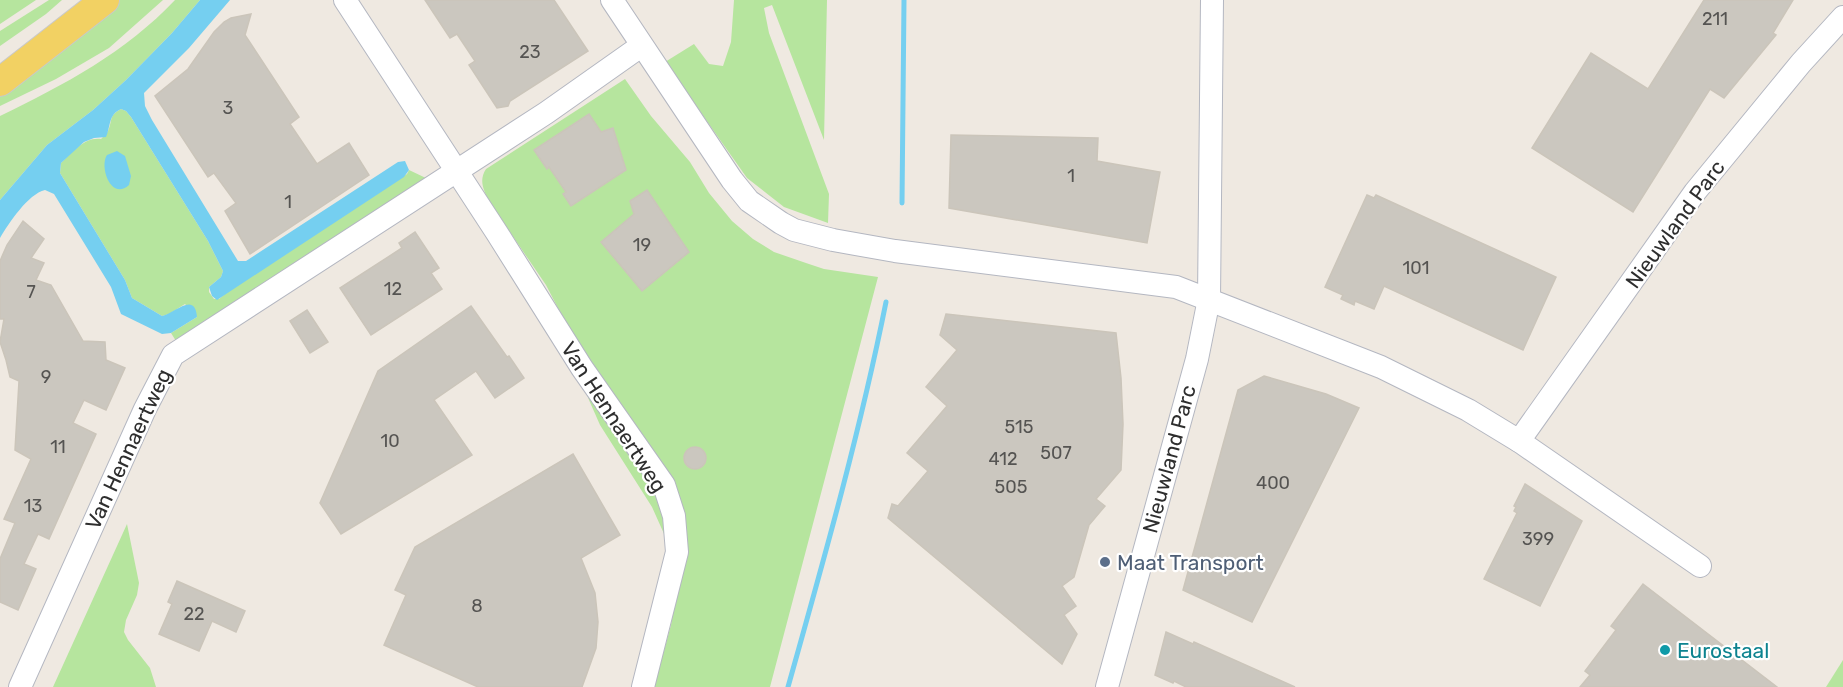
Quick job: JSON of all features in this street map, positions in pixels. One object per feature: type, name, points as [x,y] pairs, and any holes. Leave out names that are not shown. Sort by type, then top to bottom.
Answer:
[{"type":"main road","points":[[0,57],[49,22],[74,0]]},
{"type":"main road","points":[[0,82],[105,0]]},
{"type":"street","name":"Van Hennaertweg","points":[[345,0],[582,368],[664,485],[674,516],[677,552],[643,687]]},
{"type":"street","points":[[612,0],[732,180],[749,201],[794,230],[833,240],[895,251],[1176,287],[1209,299],[1381,367],[1468,410],[1519,441],[1700,566]]},
{"type":"street","name":"Nieuwland Parc","points":[[1107,687],[1197,359],[1209,299],[1212,0]]},
{"type":"street","name":"Nieuwland Parc","points":[[1519,441],[1695,192],[1801,63],[1843,17]]},
{"type":"street","name":"Van Hennaertweg","points":[[20,687],[145,409],[173,355],[456,172],[641,46]]},
{"type":"green space","points":[[0,0],[36,0],[0,24]]},
{"type":"green space","points":[[49,0],[62,0],[0,46],[0,31]]},
{"type":"green space","points":[[112,0],[163,0],[109,48],[56,79],[0,106],[0,91]]},
{"type":"green space","points":[[175,0],[200,0],[172,33],[126,80],[93,110],[47,145],[0,200],[0,116],[93,66],[136,36]]},
{"type":"green space","points":[[734,0],[827,0],[824,140],[772,5],[764,8],[769,33],[829,194],[828,223],[784,207],[747,178],[665,62],[694,44],[709,64],[723,66],[731,42]]},
{"type":"green space","points":[[625,79],[651,116],[690,162],[709,193],[732,221],[753,239],[774,252],[824,269],[878,277],[770,687],[654,687],[675,602],[665,536],[652,507],[600,425],[589,400],[561,314],[546,285],[488,200],[483,188],[482,180],[486,169]]},
{"type":"green space","points":[[121,109],[131,117],[208,241],[223,271],[221,277],[209,287],[209,292],[214,299],[219,299],[407,174],[409,170],[428,179],[176,341],[171,333],[197,317],[185,304],[162,316],[132,298],[125,280],[60,173],[61,163],[74,150],[89,140],[101,139],[104,136],[108,131],[112,116]]},
{"type":"green space","points":[[127,524],[139,583],[124,632],[150,668],[156,687],[53,687]]},
{"type":"green space","points":[[1843,660],[1843,687],[1826,687]]},
{"type":"water","points":[[200,0],[230,0],[189,48],[144,93],[145,106],[238,261],[246,261],[398,162],[405,161],[409,170],[404,177],[217,300],[212,296],[209,287],[221,277],[223,271],[208,241],[131,117],[126,111],[121,109],[117,111],[112,118],[106,137],[84,142],[61,163],[60,173],[125,280],[132,298],[162,316],[188,304],[193,305],[197,317],[171,333],[162,334],[121,314],[111,287],[54,194],[45,190],[32,197],[0,238],[0,200],[47,145],[93,110],[126,80],[172,33]]},
{"type":"water","points":[[117,151],[125,156],[131,176],[129,185],[123,189],[112,186],[106,174],[107,155]]},
{"type":"building","points":[[425,0],[554,0],[588,51],[510,101],[508,106],[497,108],[469,65],[475,61],[457,34],[450,38]]},
{"type":"building","points":[[1704,0],[1793,0],[1773,33],[1776,35],[1724,98],[1710,89],[1633,212],[1532,148],[1591,53],[1648,89]]},
{"type":"building","points":[[251,14],[245,35],[299,117],[290,124],[317,164],[349,143],[369,175],[250,254],[225,211],[236,203],[214,173],[208,177],[155,96],[188,69],[214,32],[224,22],[231,18]]},
{"type":"building","points":[[589,114],[601,132],[613,128],[626,170],[571,206],[563,194],[566,192],[534,150]]},
{"type":"building","points":[[951,135],[1098,138],[1097,161],[1160,172],[1147,243],[949,208]]},
{"type":"building","points":[[647,190],[689,252],[642,291],[601,242],[634,214],[630,201]]},
{"type":"building","points":[[1367,195],[1374,198],[1376,195],[1556,277],[1523,350],[1384,286],[1374,309],[1355,301],[1354,305],[1341,299],[1343,295],[1325,287]]},
{"type":"building","points":[[23,221],[44,239],[31,258],[44,263],[36,280],[51,285],[83,341],[105,342],[106,360],[125,368],[106,410],[84,400],[73,423],[96,434],[49,539],[38,534],[24,564],[36,569],[18,610],[0,602],[0,559],[15,523],[4,519],[31,459],[15,450],[19,381],[10,377],[0,342],[4,319],[0,319],[0,261],[7,245]]},
{"type":"building","points":[[415,232],[439,268],[431,273],[442,289],[371,335],[340,288],[402,248],[399,243]]},
{"type":"building","points":[[471,306],[524,378],[495,398],[476,371],[434,400],[472,455],[341,534],[320,503],[378,371]]},
{"type":"building","points":[[307,310],[328,342],[310,353],[290,321]]},
{"type":"building","points":[[946,314],[1116,333],[1123,424],[1121,470],[1096,499],[1105,506],[1089,525],[1074,577],[1062,586],[1076,606],[1064,615],[1077,634],[1062,664],[888,518],[892,504],[898,506],[928,471],[907,453],[947,406],[926,387],[957,350],[940,335]]},
{"type":"building","points":[[1264,376],[1326,394],[1359,408],[1252,622],[1183,590],[1238,390]]},
{"type":"building","points":[[695,447],[703,450],[706,458],[703,466],[695,469],[687,466],[684,458],[687,450]]},
{"type":"building","points":[[573,454],[620,535],[581,558],[595,593],[598,622],[596,648],[582,687],[478,687],[384,645],[406,595],[395,590],[415,547]]},
{"type":"building","points":[[1525,484],[1582,521],[1540,606],[1484,579],[1517,513],[1514,511],[1516,507],[1514,506]]},
{"type":"building","points":[[177,581],[245,611],[236,632],[212,621],[199,651],[159,634],[172,604],[168,602]]},
{"type":"building","name":"Eurostaal","points":[[1643,584],[1777,687],[1580,687],[1590,675],[1585,671],[1616,630],[1611,626]]},
{"type":"building","points":[[1166,632],[1295,687],[1186,687],[1174,681],[1173,683],[1155,675]]},
{"type":"waterway","points":[[902,203],[904,0]]},
{"type":"waterway","points":[[788,687],[853,447],[886,302]]},
{"type":"place","name":"Maat Transport","points":[[1105,562]]},
{"type":"place","name":"Eurostaal","points":[[1665,650]]}]
